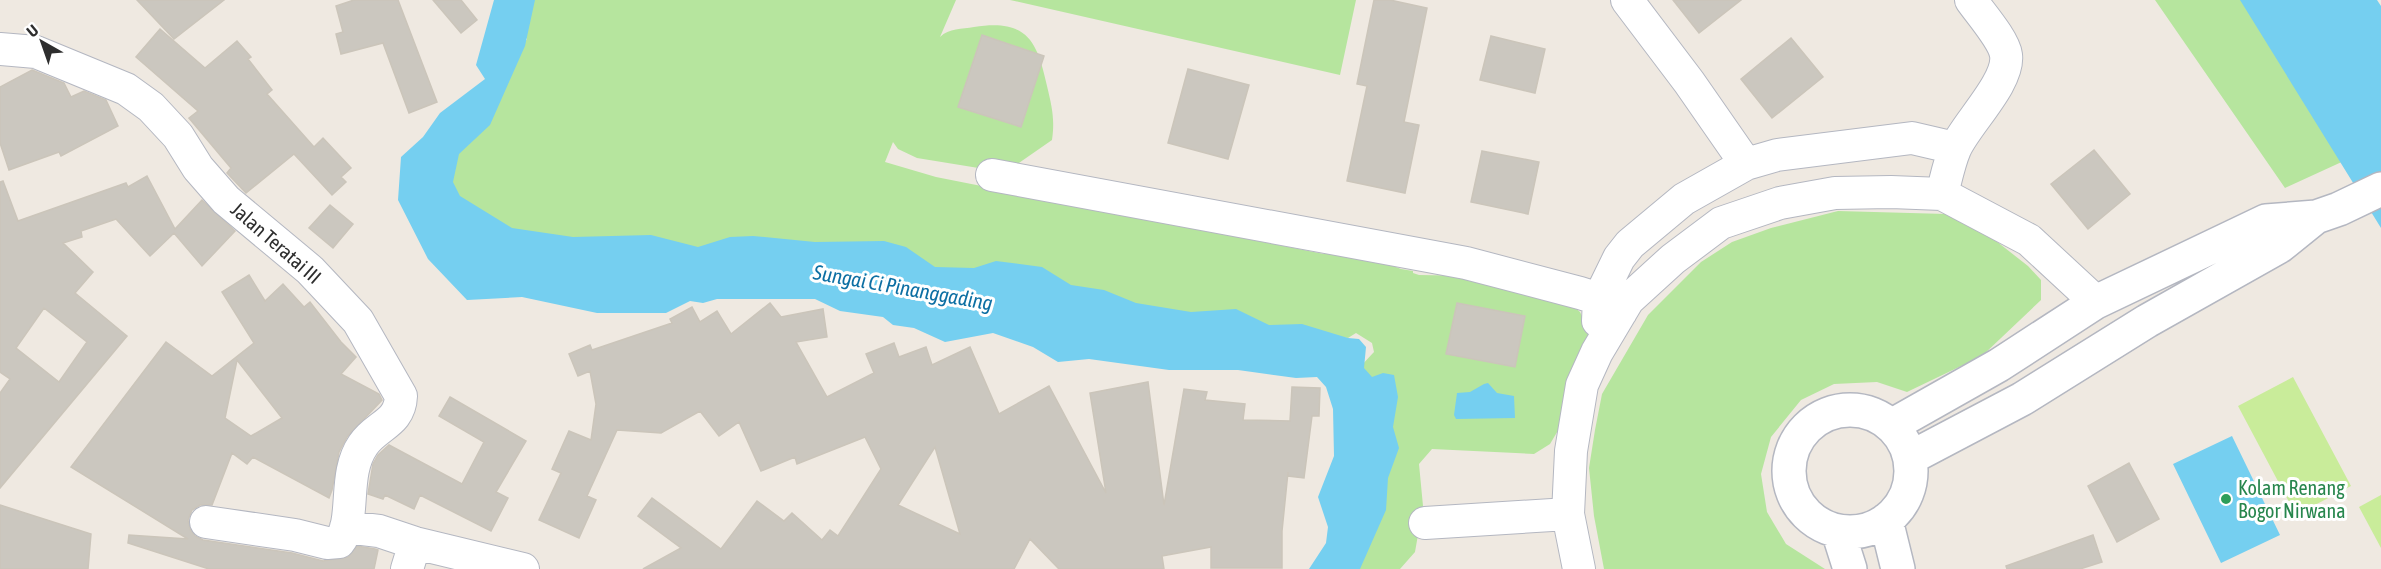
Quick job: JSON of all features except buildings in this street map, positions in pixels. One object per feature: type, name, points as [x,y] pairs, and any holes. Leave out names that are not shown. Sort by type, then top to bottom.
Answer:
[{"type":"street","points":[[1626,0],[1689,82],[1746,164]]},
{"type":"street","points":[[1942,194],[1955,148],[1990,96],[2006,63],[2006,54],[1971,0]]},
{"type":"street","name":"Jalan Teratai III","points":[[0,49],[46,55],[126,88],[151,106],[178,136],[198,168],[226,200],[310,270],[358,321],[401,396],[400,407],[394,418],[363,444],[353,463],[346,527]]},
{"type":"street","points":[[1579,569],[1568,514],[1571,451],[1582,385],[1597,352],[1610,305],[1619,258],[1644,231],[1684,199],[1746,164],[1777,155],[1912,138],[1955,148]]},
{"type":"street","points":[[992,175],[1466,263],[1610,305],[1628,300],[1673,259],[1721,223],[1779,203],[1834,193],[1942,194],[2029,240],[2096,303]]},
{"type":"street","points":[[1910,458],[2022,399],[2147,321],[2280,246],[2328,213],[2381,189]]},
{"type":"street","points":[[1892,426],[2000,365],[2096,303],[2266,221],[2328,213]]},
{"type":"street","points":[[1850,410],[1872,414],[1892,426],[1903,441],[1910,458],[1911,476],[1907,492],[1898,508],[1886,520],[1870,529],[1855,532],[1838,531],[1817,523],[1800,508],[1790,488],[1789,466],[1795,444],[1809,426],[1828,414],[1850,410]]},
{"type":"street","points":[[1425,523],[1568,514]]},
{"type":"street","points":[[1886,520],[1898,569]]},
{"type":"street","points":[[206,522],[295,535],[334,544],[342,539],[346,527],[379,531],[411,556],[523,569]]},
{"type":"street","points":[[1838,531],[1850,569]]},
{"type":"green space","points":[[528,0],[956,0],[940,37],[956,29],[992,25],[1006,26],[1027,36],[1039,56],[1052,107],[1052,140],[1016,165],[997,171],[917,158],[898,149],[893,142],[885,162],[936,177],[1324,254],[1355,251],[1419,275],[1477,276],[1560,295],[1580,312],[1589,330],[1569,412],[1550,444],[1534,454],[1432,449],[1419,464],[1423,506],[1415,552],[1400,569],[1352,569],[1375,389],[1359,368],[1374,352],[1372,343],[1356,333],[1348,338],[518,268],[436,172],[465,137],[527,39],[517,28]]},
{"type":"green space","points":[[1010,0],[1356,0],[1340,75]]},
{"type":"green space","points":[[2155,0],[2245,0],[2346,160],[2285,188]]},
{"type":"green space","points":[[1838,211],[1946,214],[1982,230],[2028,266],[2041,280],[2041,300],[1982,356],[1907,392],[1877,382],[1834,384],[1801,400],[1771,437],[1761,474],[1767,512],[1786,544],[1825,569],[1604,569],[1594,516],[1589,468],[1595,430],[1602,394],[1648,315],[1701,262],[1732,242],[1771,228]]},
{"type":"green space","points":[[2293,377],[2351,486],[2296,515],[2238,406]]},
{"type":"green space","points":[[2381,495],[2381,548],[2359,507]]},
{"type":"water","name":"Sungai Ci Pinanggading","points":[[494,0],[535,0],[525,46],[490,125],[459,154],[453,182],[460,196],[512,228],[573,237],[651,235],[698,247],[730,237],[753,236],[815,242],[884,241],[906,247],[935,267],[974,268],[996,261],[1042,267],[1071,285],[1104,290],[1136,303],[1191,312],[1236,309],[1269,325],[1302,324],[1348,338],[1359,339],[1366,347],[1364,368],[1372,377],[1383,373],[1394,375],[1398,397],[1393,427],[1399,448],[1388,478],[1386,510],[1360,569],[1309,569],[1326,543],[1328,527],[1318,497],[1334,456],[1333,409],[1326,387],[1317,377],[1296,378],[1238,370],[1169,370],[1089,359],[1058,362],[1033,347],[993,333],[945,342],[914,328],[893,325],[883,317],[840,311],[815,299],[717,299],[703,303],[690,301],[666,313],[597,313],[522,297],[467,300],[428,259],[398,200],[401,157],[423,137],[440,113],[485,79],[476,65]]},
{"type":"water","points":[[2240,0],[2377,0],[2381,6],[2381,228]]},
{"type":"water","points":[[1488,383],[1497,393],[1514,396],[1515,418],[1456,419],[1454,415],[1457,393],[1470,392]]},
{"type":"water","name":"Kolam Renang Bogor Nirwana","points":[[2232,436],[2280,535],[2221,563],[2173,464]]},
{"type":"place","name":"Kolam Renang Bogor Nirwana","points":[[2226,499]]}]
